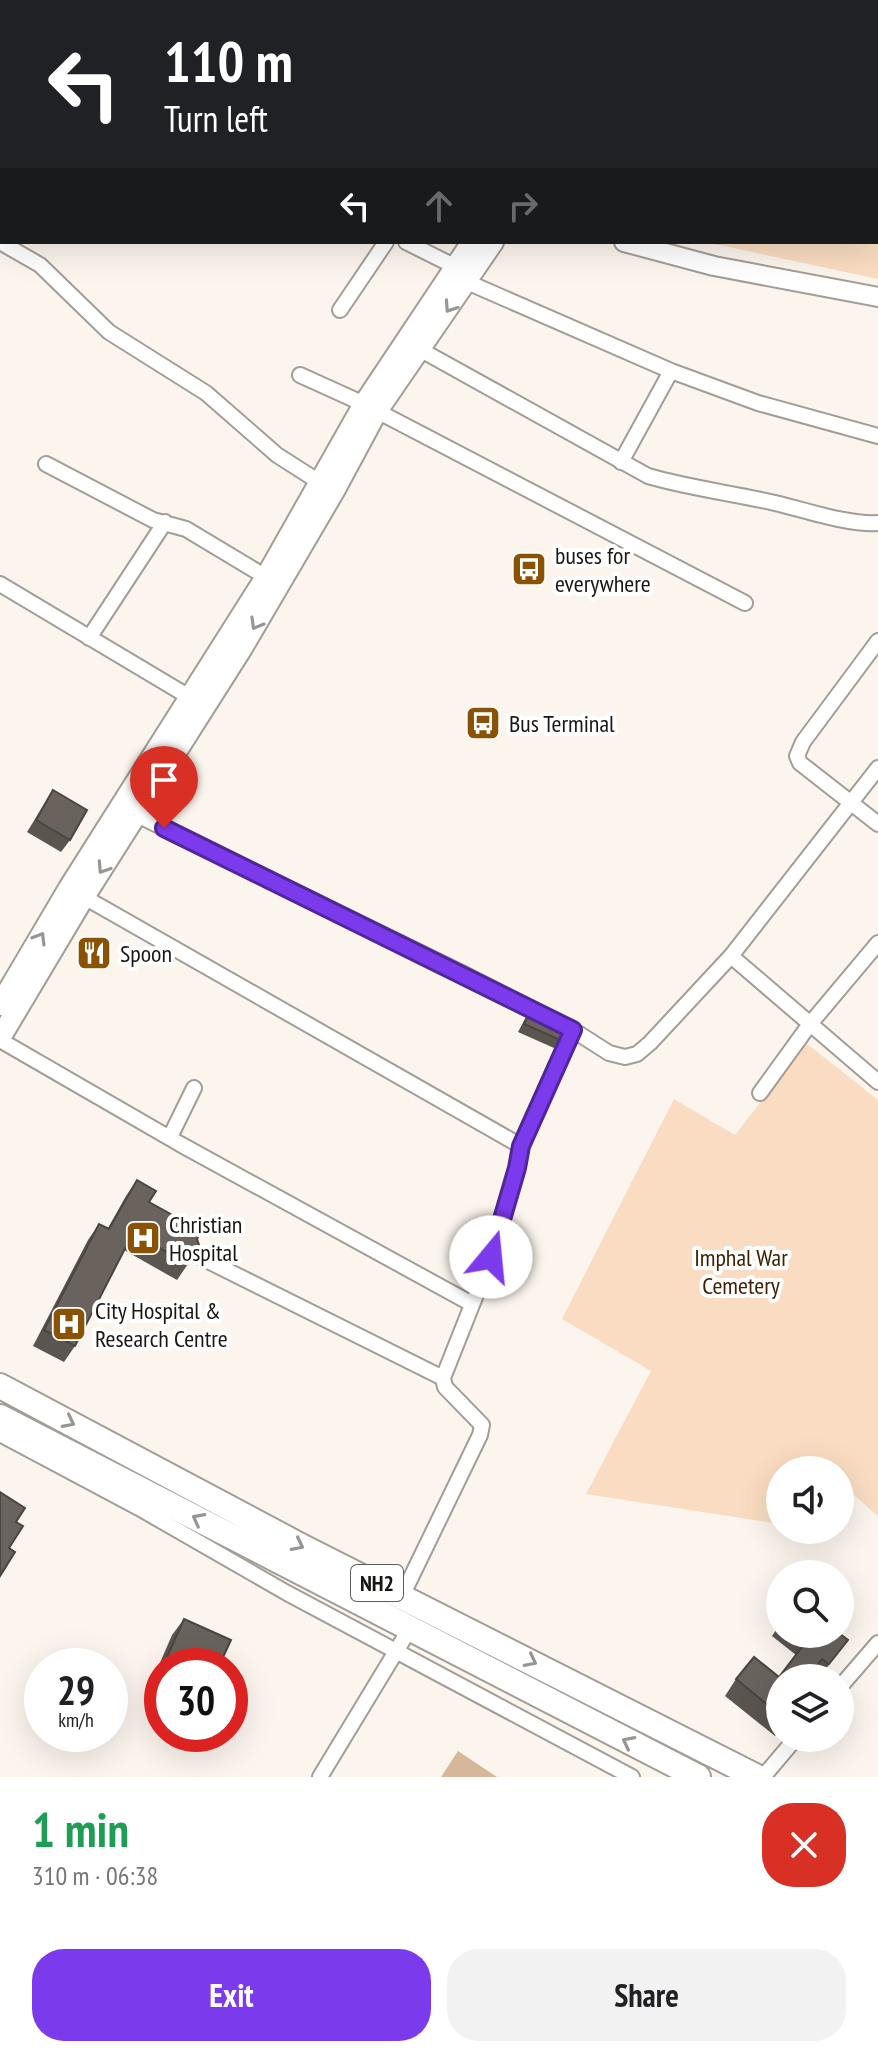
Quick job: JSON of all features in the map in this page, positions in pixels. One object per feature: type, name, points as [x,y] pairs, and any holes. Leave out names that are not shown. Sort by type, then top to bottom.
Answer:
[{"type":"highway","name":"NH2","points":[[1,1386],[299,1545],[760,1777]]},
{"type":"highway","name":"NH2","points":[[0,1417],[403,1640],[698,1777]]},
{"type":"main road","points":[[371,408],[421,350],[461,274],[471,244]]},
{"type":"main road","points":[[0,1005],[69,888],[242,648],[371,408],[461,274],[491,244]]},
{"type":"main road","points":[[0,1039],[84,897],[137,815],[191,698],[266,577],[328,487]]},
{"type":"street","points":[[3,244],[40,265],[109,332],[206,393],[277,455],[328,487]]},
{"type":"street","points":[[340,310],[385,244]]},
{"type":"street","points":[[410,244],[461,274],[671,371],[758,403],[878,436]]},
{"type":"street","points":[[632,244],[714,266],[878,297]]},
{"type":"street","points":[[421,350],[648,476],[856,522],[878,523]]},
{"type":"street","points":[[621,462],[671,371]]},
{"type":"street","points":[[300,375],[371,408],[745,603]]},
{"type":"street","points":[[46,464],[153,520],[186,529],[266,577]]},
{"type":"street","points":[[89,638],[165,522]]},
{"type":"street","points":[[0,584],[191,698]]},
{"type":"street","points":[[878,641],[803,742],[797,756],[800,763],[878,824]]},
{"type":"street","points":[[137,815],[573,1030],[609,1053],[625,1057],[637,1054],[650,1043],[731,956],[878,768]]},
{"type":"street","points":[[84,897],[521,1146]]},
{"type":"street","points":[[760,1093],[810,1024],[878,943]]},
{"type":"street","points":[[731,956],[878,1082]]},
{"type":"street","points":[[402,1596],[480,1435],[482,1425],[445,1387],[443,1378],[491,1257],[521,1146],[573,1030]]},
{"type":"street","points":[[0,1039],[472,1304]]},
{"type":"street","points":[[170,1137],[194,1088]]},
{"type":"street","points":[[196,1255],[443,1378]]},
{"type":"street","points":[[0,1434],[139,1508],[287,1593],[403,1640],[632,1777]]},
{"type":"street","points":[[320,1777],[403,1640]]},
{"type":"street","points":[[854,1671],[878,1643]]},
{"type":"street","points":[[760,1777],[783,1752]]},
{"type":"green space","points":[[714,244],[878,244],[878,279]]},
{"type":"green space","name":"Imphal War Cemetery","points":[[806,1043],[878,1100],[878,1516],[854,1495],[854,1456],[766,1456],[766,1522],[586,1494],[651,1371],[562,1319],[674,1099],[735,1135]]},
{"type":"shaded area","points":[[458,1751],[497,1777],[441,1777]]},
{"type":"building","points":[[53,790],[87,810],[70,840],[36,820]]},
{"type":"building","points":[[531,1009],[565,1026],[560,1040],[524,1024]]},
{"type":"building","points":[[137,1180],[156,1191],[149,1202],[201,1231],[197,1239],[199,1245],[188,1264],[133,1233],[75,1346],[44,1330],[99,1224],[109,1229]]},
{"type":"building","points":[[0,1492],[25,1508],[16,1522],[23,1526],[9,1548],[15,1552],[0,1576]]},
{"type":"building","points":[[184,1619],[231,1640],[227,1648],[171,1648]]},
{"type":"building","points":[[801,1648],[842,1648],[829,1664],[822,1659],[818,1664],[789,1664]]},
{"type":"building","points":[[754,1657],[766,1667],[766,1704],[736,1679]]},
{"type":"place","name":"buses for everywhere","points":[[529,569]]},
{"type":"place","name":"Bus Terminal","points":[[483,723]]},
{"type":"place","name":"Spoon","points":[[94,953]]},
{"type":"place","name":"Christian Hospital","points":[[143,1238]]},
{"type":"place","name":"City Hospital & Research Centre","points":[[69,1324]]},
{"type":"route","points":[[164,828],[573,1030],[521,1146],[491,1257]]}]
